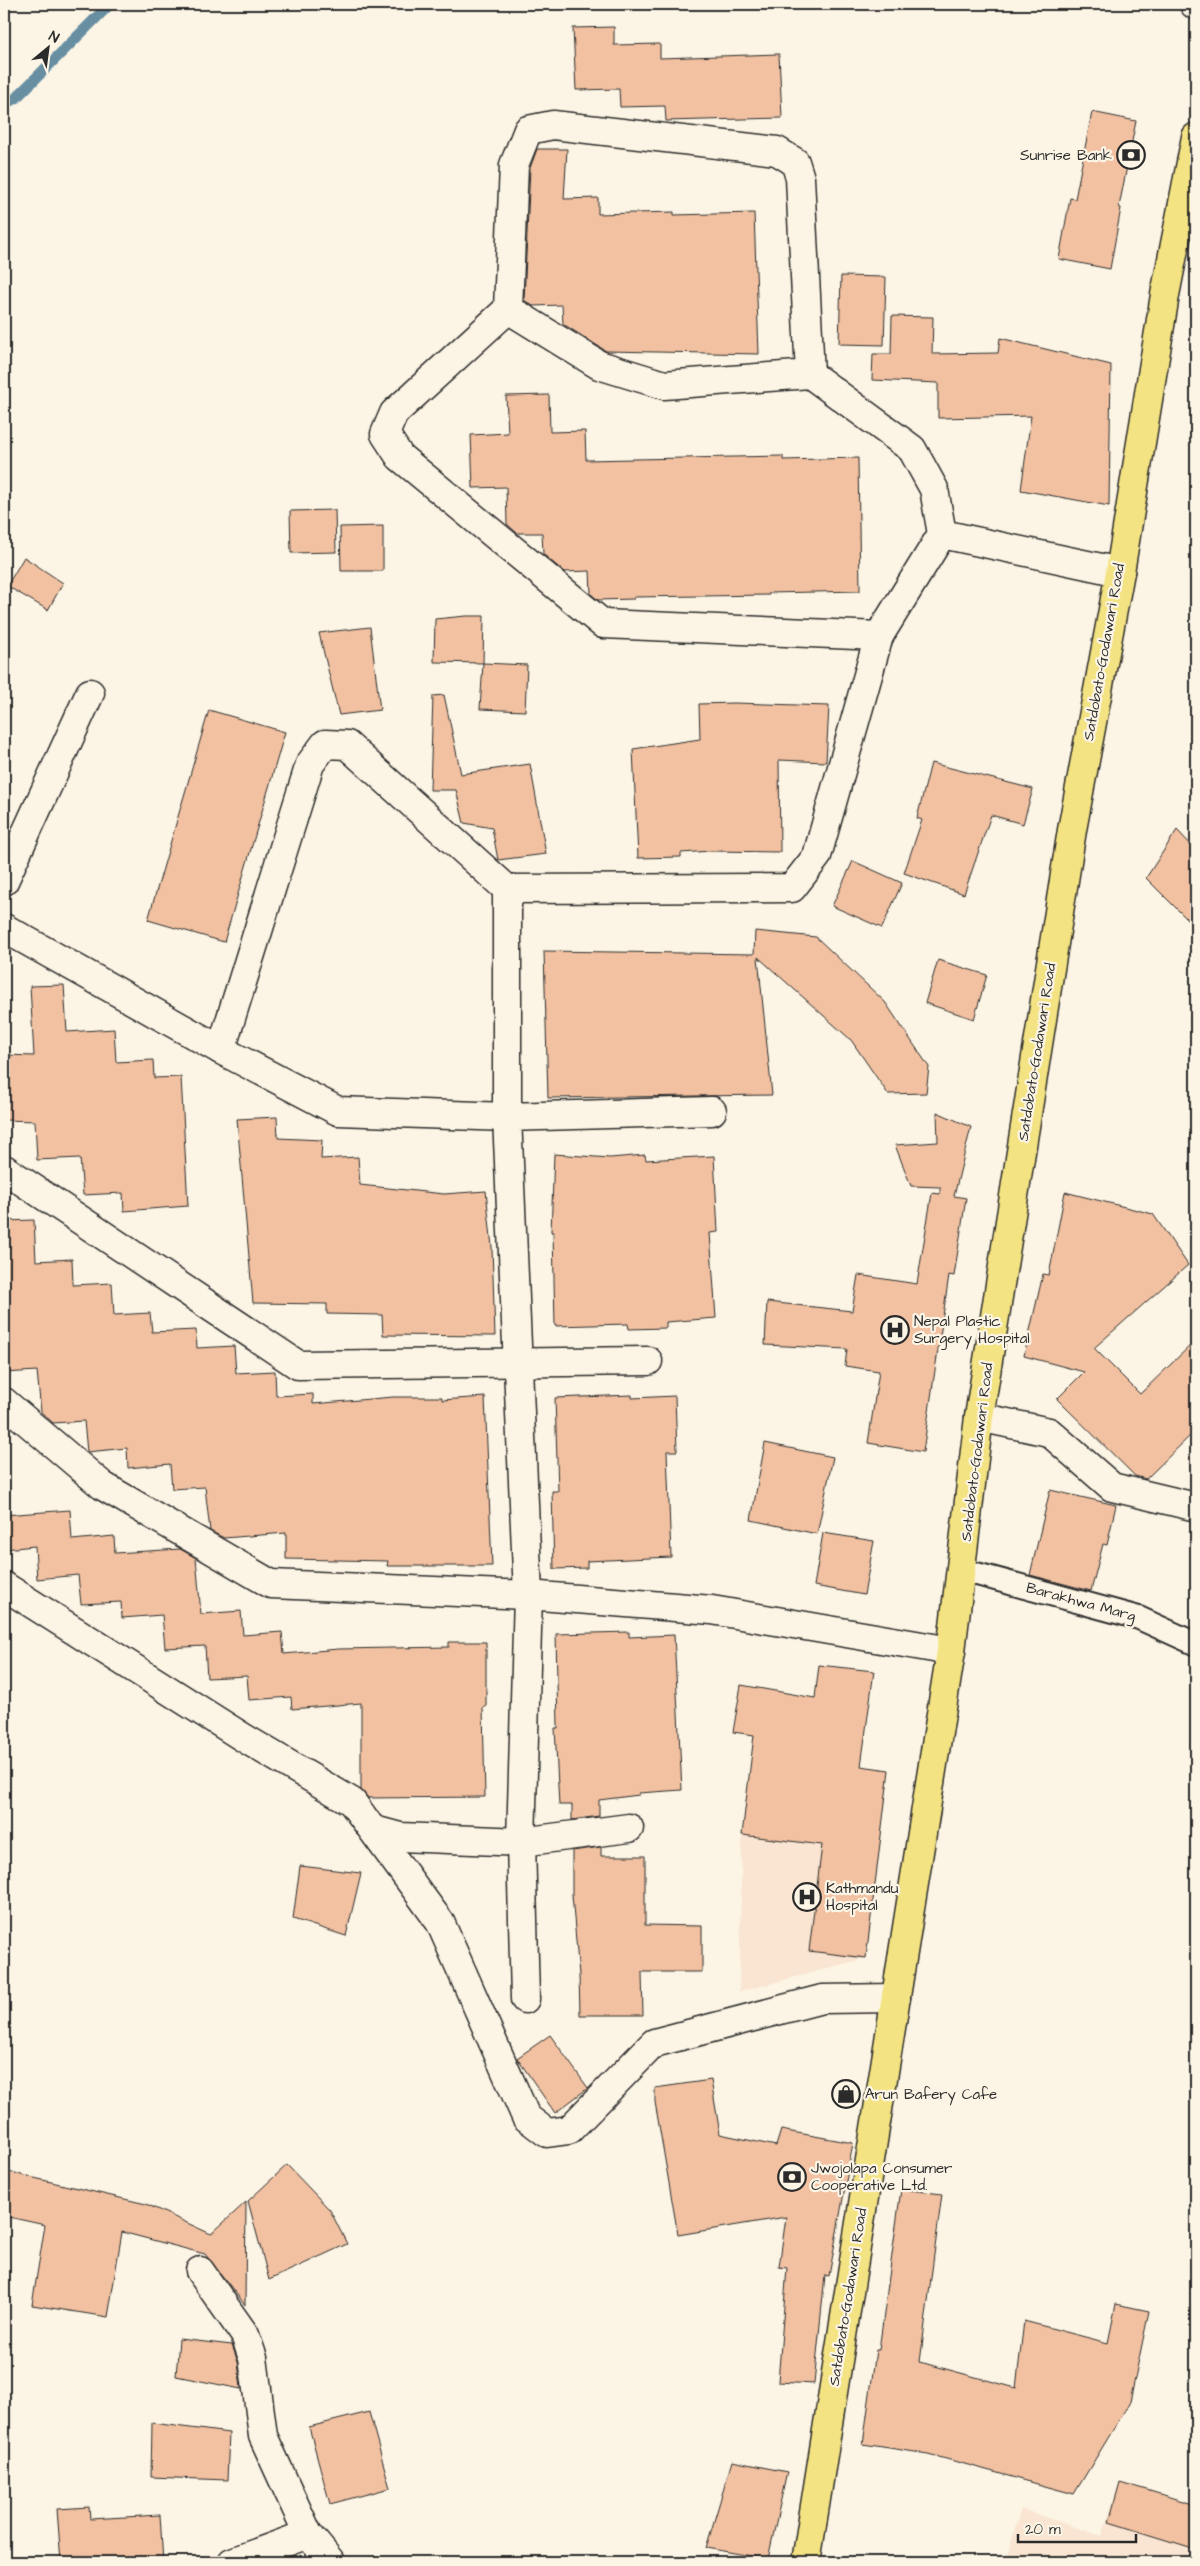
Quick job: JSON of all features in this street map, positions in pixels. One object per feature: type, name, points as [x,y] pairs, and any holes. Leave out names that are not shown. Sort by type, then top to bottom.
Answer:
[{"type":"main road","name":"Satdobato-Godawari Road","points":[[806,2562],[951,1651],[979,1416],[1072,830],[1120,572],[1165,295],[1196,138]]},
{"type":"street","points":[[810,374],[800,178],[795,162],[778,150],[553,125],[528,130],[514,165],[508,309],[394,413],[385,434],[400,457],[603,624],[879,636]]},
{"type":"street","points":[[221,1050],[310,764],[325,744],[347,745],[507,890],[792,888],[817,856],[879,636],[942,534],[934,489],[912,449],[810,374],[664,385],[600,365],[508,309]]},
{"type":"street","points":[[942,534],[1120,572]]},
{"type":"street","points":[[4,881],[90,693]]},
{"type":"street","points":[[507,890],[507,1117],[528,1595],[521,1842],[524,1999]]},
{"type":"street","points":[[4,928],[221,1050],[338,1111],[507,1117],[712,1111]]},
{"type":"street","points":[[4,1169],[298,1365],[648,1361]]},
{"type":"street","points":[[4,1402],[103,1486],[271,1584],[528,1595],[712,1610],[951,1651]]},
{"type":"street","points":[[979,1416],[1049,1432],[1112,1487],[1196,1507]]},
{"type":"street","points":[[4,1586],[244,1738],[352,1802],[440,1922],[526,2117],[547,2133],[569,2130],[654,2043],[822,1999],[896,1998]]},
{"type":"street","points":[[374,1830],[400,1836],[521,1842],[629,1828]]},
{"type":"street","points":[[200,2272],[245,2335],[253,2358],[263,2436],[308,2534],[331,2562]]},
{"type":"street","points":[[232,2562],[308,2534]]},
{"type":"lane","name":"Barakhwa Marg","points":[[962,1570],[1139,1618],[1196,1644]]},
{"type":"shaded area","name":"Kathmandu Hospital","points":[[752,1753],[889,1770],[866,1958],[739,1992],[742,1835]]},
{"type":"shaded area","points":[[1120,2482],[1196,2505],[1196,2562],[1005,2562],[1021,2509],[1102,2536]]},
{"type":"building","points":[[614,27],[614,45],[660,44],[660,58],[779,54],[782,118],[666,121],[665,106],[620,107],[619,89],[576,90],[573,28]]},
{"type":"building","points":[[1092,112],[1136,121],[1119,207],[1121,208],[1110,269],[1059,259],[1070,198],[1075,199]]},
{"type":"building","points":[[537,149],[567,149],[564,199],[598,198],[598,214],[674,212],[674,215],[754,213],[759,354],[606,351],[563,324],[562,305],[533,306],[524,300],[530,168]]},
{"type":"building","points":[[841,276],[886,277],[884,345],[839,344]]},
{"type":"building","points":[[892,316],[933,317],[932,354],[998,353],[1000,338],[1111,365],[1109,506],[1021,490],[1031,416],[938,418],[938,383],[872,380],[873,354],[891,354]]},
{"type":"building","points":[[549,395],[550,432],[585,431],[586,460],[783,456],[783,460],[858,458],[860,591],[769,593],[769,595],[634,597],[634,599],[598,600],[591,594],[590,571],[564,572],[543,554],[542,533],[517,533],[507,524],[506,487],[473,488],[471,435],[508,433],[506,396]]},
{"type":"building","points":[[335,510],[336,552],[291,553],[290,511]]},
{"type":"building","points":[[383,526],[383,571],[341,571],[340,527]]},
{"type":"building","points":[[24,557],[63,583],[48,610],[7,586]]},
{"type":"building","points":[[484,616],[483,663],[434,662],[435,619]]},
{"type":"building","points":[[370,627],[380,710],[339,715],[319,633]]},
{"type":"building","points":[[483,663],[527,665],[525,711],[480,709]]},
{"type":"building","points":[[444,695],[461,774],[530,764],[546,854],[498,860],[492,828],[464,823],[456,790],[430,790],[433,696]]},
{"type":"building","points":[[734,703],[829,706],[826,762],[779,760],[780,852],[711,851],[681,853],[681,857],[638,858],[633,749],[700,739],[699,704]]},
{"type":"building","points":[[209,710],[285,732],[224,942],[148,920]]},
{"type":"building","points":[[931,763],[1033,789],[1023,824],[991,815],[964,894],[904,873],[922,820],[917,818]]},
{"type":"building","points":[[1177,830],[1196,850],[1196,928],[1146,878]]},
{"type":"building","points":[[853,861],[902,883],[882,928],[832,906]]},
{"type":"building","points":[[755,931],[816,937],[885,1002],[929,1067],[926,1093],[888,1094],[851,1040],[758,957],[772,1095],[548,1098],[544,951],[754,954]]},
{"type":"building","points":[[938,960],[987,975],[974,1019],[925,1003]]},
{"type":"building","points":[[64,985],[67,1032],[114,1029],[116,1062],[153,1060],[154,1078],[181,1077],[188,1206],[124,1211],[123,1193],[83,1195],[80,1158],[37,1160],[35,1121],[4,1120],[4,1055],[34,1056],[30,986]]},
{"type":"building","points":[[937,1112],[971,1127],[954,1196],[966,1198],[954,1276],[949,1275],[923,1452],[868,1443],[879,1371],[845,1366],[847,1349],[765,1345],[767,1302],[852,1311],[858,1275],[917,1284],[932,1193],[940,1194],[940,1187],[911,1186],[895,1145],[938,1142]]},
{"type":"building","points":[[277,1117],[278,1138],[322,1140],[321,1159],[358,1157],[360,1185],[444,1194],[486,1191],[492,1247],[495,1336],[383,1335],[382,1315],[327,1314],[327,1304],[253,1303],[237,1119]]},
{"type":"building","points":[[554,1154],[610,1158],[645,1155],[646,1160],[714,1156],[718,1232],[710,1233],[716,1318],[666,1322],[666,1328],[629,1329],[628,1324],[555,1326],[553,1232],[551,1232]]},
{"type":"building","points":[[1065,1192],[1153,1214],[1188,1265],[1094,1348],[1140,1394],[1196,1340],[1196,1430],[1146,1479],[1135,1476],[1057,1399],[1084,1372],[1024,1356],[1043,1274],[1049,1275]]},
{"type":"building","points":[[34,1220],[36,1261],[72,1259],[73,1285],[112,1283],[114,1315],[150,1313],[152,1332],[196,1330],[197,1348],[234,1346],[236,1373],[275,1371],[276,1396],[313,1394],[313,1404],[393,1397],[442,1397],[442,1400],[485,1397],[492,1566],[387,1566],[388,1561],[286,1559],[286,1533],[224,1538],[210,1531],[205,1487],[172,1489],[170,1464],[128,1468],[127,1448],[87,1452],[84,1421],[53,1423],[41,1412],[37,1371],[4,1373],[4,1221]]},
{"type":"building","points":[[632,1395],[632,1398],[675,1396],[677,1451],[667,1451],[671,1557],[587,1561],[587,1568],[554,1569],[552,1491],[558,1491],[555,1398]]},
{"type":"building","points":[[765,1443],[833,1457],[817,1534],[751,1520]]},
{"type":"building","points":[[1050,1490],[1116,1505],[1107,1545],[1103,1544],[1091,1591],[1030,1575]]},
{"type":"building","points":[[70,1510],[72,1540],[114,1536],[115,1553],[180,1549],[196,1558],[201,1614],[241,1611],[243,1635],[282,1632],[284,1654],[338,1649],[449,1647],[449,1642],[486,1642],[486,1707],[483,1707],[485,1797],[368,1798],[361,1790],[361,1703],[292,1709],[291,1697],[249,1700],[247,1676],[207,1678],[205,1646],[165,1648],[162,1615],[122,1618],[121,1602],[81,1604],[78,1575],[37,1579],[35,1546],[4,1549],[4,1515]]},
{"type":"building","points":[[823,1533],[874,1541],[864,1595],[814,1586]]},
{"type":"building","points":[[629,1632],[629,1637],[674,1635],[682,1790],[639,1793],[639,1795],[599,1800],[599,1816],[572,1820],[572,1805],[559,1805],[555,1728],[558,1728],[556,1634]]},
{"type":"building","name":"Kathmandu Hospital","points":[[819,1665],[874,1671],[861,1766],[889,1770],[866,1958],[809,1951],[822,1845],[742,1835],[754,1735],[733,1732],[741,1685],[815,1698]]},
{"type":"building","points":[[601,1847],[601,1856],[645,1856],[645,1925],[702,1926],[702,1972],[642,1972],[643,2015],[580,2015],[579,1975],[572,1895],[572,1851]]},
{"type":"building","points":[[300,1866],[361,1873],[346,1936],[293,1919]]},
{"type":"building","points":[[550,2035],[588,2088],[555,2113],[517,2058]]},
{"type":"building","points":[[711,2080],[720,2134],[776,2146],[781,2130],[853,2143],[829,2276],[825,2275],[814,2384],[778,2382],[787,2268],[779,2267],[786,2217],[678,2235],[655,2102],[655,2088]]},
{"type":"building","points":[[287,2165],[330,2210],[347,2244],[269,2280],[248,2201]]},
{"type":"building","points":[[4,2171],[146,2204],[211,2234],[246,2202],[245,2305],[205,2254],[122,2232],[108,2317],[32,2305],[45,2225],[4,2216]]},
{"type":"building","points":[[901,2189],[942,2194],[920,2362],[1016,2388],[1024,2321],[1108,2343],[1116,2304],[1149,2311],[1130,2402],[1074,2494],[928,2454],[863,2444],[876,2350],[879,2350]]},
{"type":"building","points":[[179,2339],[232,2345],[238,2362],[241,2389],[176,2376]]},
{"type":"building","points":[[369,2412],[390,2488],[330,2504],[309,2427]]},
{"type":"building","points":[[152,2423],[229,2433],[227,2480],[151,2477]]},
{"type":"building","points":[[732,2461],[787,2472],[768,2559],[706,2548]]},
{"type":"building","points":[[1120,2482],[1196,2505],[1196,2549],[1109,2522]]},
{"type":"building","points":[[89,2507],[90,2519],[160,2515],[163,2562],[61,2562],[57,2509]]},
{"type":"waterway","points":[[4,103],[15,99],[110,4]]},
{"type":"place","name":"Sunrise Bank","points":[[1131,155]]},
{"type":"place","name":"Nepal Plastic Surgery Hospital","points":[[895,1330]]},
{"type":"place","name":"Kathmandu Hospital","points":[[807,1897]]},
{"type":"place","name":"Arun Bafery Cafe","points":[[846,2094]]},
{"type":"place","name":"Jwojolapa Consumer Cooperative Ltd.","points":[[792,2177]]}]
